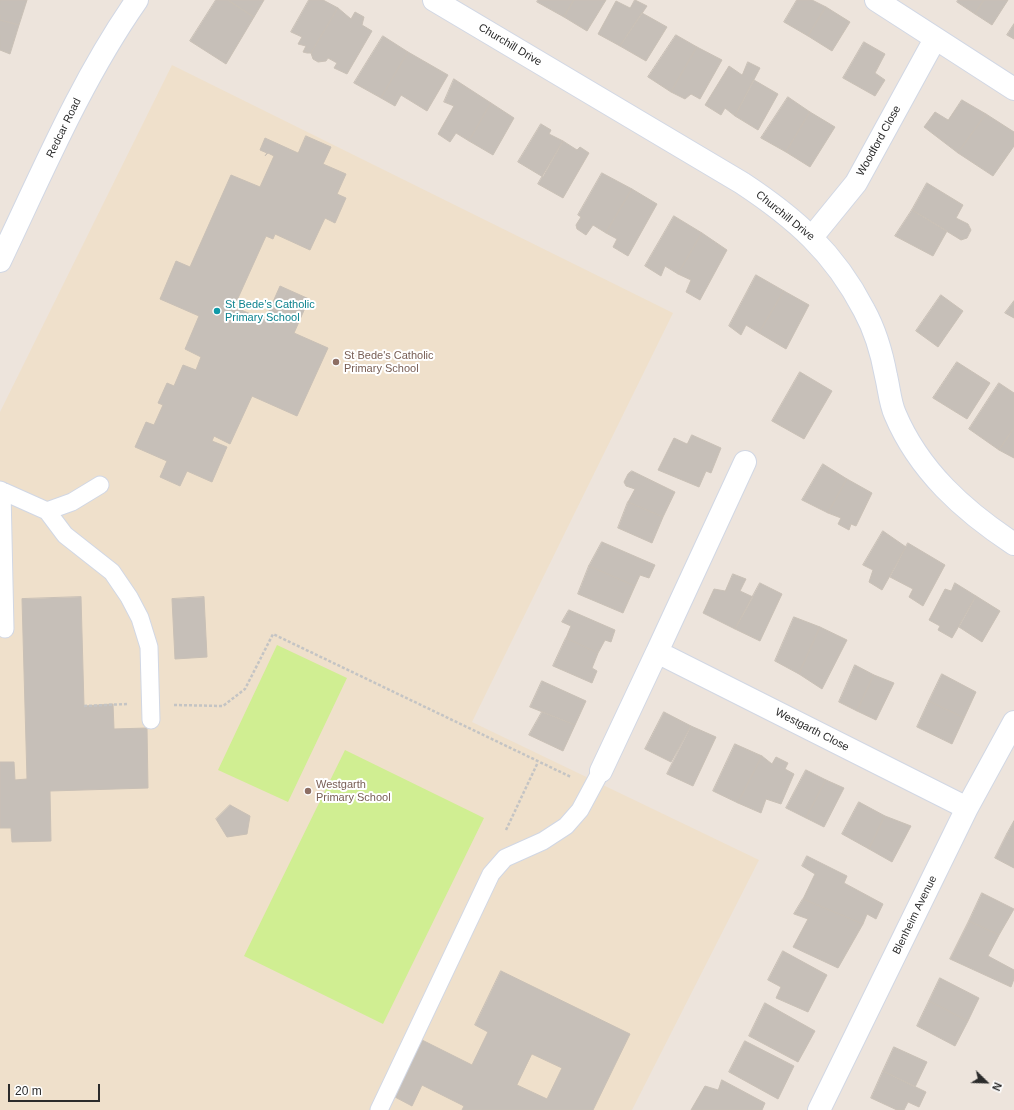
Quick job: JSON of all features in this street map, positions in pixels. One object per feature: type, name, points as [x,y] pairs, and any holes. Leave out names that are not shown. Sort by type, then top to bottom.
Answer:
[{"type":"street","name":"Redcar Road","points":[[0,261],[82,90],[137,0]]},
{"type":"street","name":"Churchill Drive","points":[[434,0],[742,183],[772,203],[812,237],[840,270],[864,310],[882,354],[894,414],[913,448],[930,472],[952,497],[985,525],[1014,544]]},
{"type":"street","points":[[876,0],[1014,89]]},
{"type":"street","name":"Woodford Close","points":[[812,237],[856,183],[935,39]]},
{"type":"street","points":[[596,779],[745,462]]},
{"type":"street","name":"Westgarth Close","points":[[657,652],[967,808]]},
{"type":"street","name":"Blenheim Avenue","points":[[819,1110],[967,808],[1014,722]]},
{"type":"lane","points":[[47,511],[72,502],[100,485]]},
{"type":"lane","points":[[5,629],[1,491],[47,511],[65,535],[112,572],[129,597],[140,618],[149,647],[151,712]]},
{"type":"lane","points":[[379,1110],[491,874],[505,858],[543,841],[566,826],[580,810],[596,779]]},
{"type":"path","points":[[84,706],[151,712],[223,706],[245,689],[273,634],[538,762],[596,779]]},
{"type":"path","points":[[505,858],[502,838],[538,762]]},
{"type":"shaded area","points":[[172,65],[673,313],[472,722],[759,860],[632,1110],[0,1110],[0,412]]},
{"type":"green space","points":[[277,645],[347,678],[288,802],[218,770]]},
{"type":"green space","points":[[345,750],[484,818],[383,1024],[244,956]]},
{"type":"building","points":[[0,0],[27,0],[19,25],[0,20]]},
{"type":"building","points":[[216,0],[228,0],[254,17],[226,64],[190,41]]},
{"type":"building","points":[[228,0],[264,0],[254,17]]},
{"type":"building","points":[[309,0],[323,0],[338,8],[311,53],[307,53],[303,52],[306,46],[298,44],[302,37],[291,32]]},
{"type":"building","points":[[538,0],[574,0],[564,17],[537,2]]},
{"type":"building","points":[[574,0],[606,0],[587,31],[564,17]]},
{"type":"building","points":[[635,0],[647,6],[620,46],[598,34],[616,1],[630,8]]},
{"type":"building","points":[[797,0],[812,0],[826,7],[808,36],[784,22]]},
{"type":"building","points":[[958,0],[984,0],[975,14],[957,2]]},
{"type":"building","points":[[984,0],[1008,0],[992,25],[975,14]]},
{"type":"building","points":[[826,7],[850,22],[832,51],[808,36]]},
{"type":"building","points":[[338,8],[351,19],[355,12],[364,17],[362,25],[372,31],[347,74],[334,68],[337,63],[328,58],[326,61],[318,62],[313,59],[311,53]]},
{"type":"building","points":[[642,13],[667,27],[646,61],[620,46]]},
{"type":"building","points":[[0,20],[19,25],[10,54],[0,50]]},
{"type":"building","points":[[1014,24],[1014,39],[1007,35]]},
{"type":"building","points":[[676,35],[697,47],[671,92],[648,77]]},
{"type":"building","points":[[383,36],[408,52],[381,98],[354,83]]},
{"type":"building","points":[[864,42],[885,54],[875,73],[885,80],[875,96],[843,78]]},
{"type":"building","points":[[697,47],[722,60],[700,99],[691,94],[685,99],[671,92]]},
{"type":"building","points":[[408,52],[448,75],[427,111],[401,95],[395,106],[381,98]]},
{"type":"building","points":[[748,62],[760,68],[735,116],[725,108],[721,115],[705,105],[729,66],[742,75]]},
{"type":"building","points":[[454,79],[491,103],[469,141],[456,133],[450,142],[438,134],[454,106],[444,102]]},
{"type":"building","points":[[754,80],[778,94],[758,130],[735,116]]},
{"type":"building","points":[[788,97],[810,112],[786,152],[761,138]]},
{"type":"building","points":[[962,100],[986,114],[958,153],[924,127],[935,112],[948,120]]},
{"type":"building","points":[[491,103],[514,118],[493,155],[469,141]]},
{"type":"building","points":[[810,112],[835,127],[810,167],[786,152]]},
{"type":"building","points":[[986,114],[1014,132],[1014,146],[993,176],[958,153]]},
{"type":"building","points":[[541,124],[551,130],[549,134],[563,141],[543,177],[518,162]]},
{"type":"building","name":"St Bede’s Catholic Primary School","points":[[306,136],[331,147],[323,164],[346,174],[337,194],[346,198],[335,223],[325,218],[310,250],[275,234],[273,239],[266,236],[234,307],[265,320],[280,286],[309,299],[294,333],[328,348],[297,416],[252,396],[230,444],[214,436],[212,441],[227,447],[212,482],[187,471],[180,486],[160,477],[167,461],[135,447],[146,422],[154,425],[163,405],[158,403],[167,383],[174,386],[183,365],[196,370],[201,357],[185,349],[199,316],[160,299],[176,261],[190,267],[231,175],[260,187],[274,156],[268,153],[265,156],[267,153],[260,150],[265,138],[298,153]]},
{"type":"building","points":[[563,141],[577,150],[580,147],[589,153],[563,198],[538,184]]},
{"type":"building","points":[[602,173],[632,189],[606,233],[593,225],[586,235],[577,229],[576,225],[581,217],[578,215]]},
{"type":"building","points":[[927,183],[963,205],[956,218],[968,224],[971,230],[967,238],[961,240],[912,210]]},
{"type":"building","points":[[632,189],[657,204],[628,256],[613,247],[617,239],[606,233]]},
{"type":"building","points":[[912,210],[947,231],[933,256],[895,236]]},
{"type":"building","points":[[674,216],[702,233],[678,274],[665,266],[661,276],[645,266]]},
{"type":"building","points":[[702,233],[727,250],[700,300],[686,292],[691,280],[678,274]]},
{"type":"building","points":[[756,275],[784,291],[759,333],[746,325],[741,335],[729,326]]},
{"type":"building","points":[[784,291],[809,305],[786,349],[759,333]]},
{"type":"building","points":[[941,295],[963,311],[938,347],[916,331]]},
{"type":"building","points":[[1014,301],[1014,318],[1005,313]]},
{"type":"building","points":[[957,362],[990,383],[967,419],[933,398]]},
{"type":"building","points":[[800,372],[832,391],[804,439],[772,421]]},
{"type":"building","points":[[999,383],[1014,393],[1014,428],[999,450],[969,429]]},
{"type":"building","points":[[1014,428],[1014,458],[999,450]]},
{"type":"building","points":[[692,435],[721,448],[711,473],[706,471],[699,487],[658,470],[674,438],[687,444]]},
{"type":"building","points":[[823,464],[847,479],[828,513],[802,500]]},
{"type":"building","points":[[632,471],[675,492],[663,517],[628,502],[635,489],[626,486],[624,482],[628,474]]},
{"type":"building","points":[[847,479],[872,493],[856,526],[851,524],[849,530],[838,524],[841,518],[828,513]]},
{"type":"building","points":[[628,502],[663,517],[652,543],[618,528]]},
{"type":"building","points":[[883,531],[906,547],[882,590],[869,582],[873,570],[863,565]]},
{"type":"building","points":[[602,542],[655,565],[649,578],[640,575],[635,586],[589,566]]},
{"type":"building","points":[[908,543],[945,565],[923,606],[909,597],[913,589],[890,577]]},
{"type":"building","points":[[589,566],[635,586],[623,613],[578,594]]},
{"type":"building","points":[[733,574],[746,579],[740,591],[753,597],[735,629],[703,613],[714,589],[725,591]]},
{"type":"building","points":[[760,583],[782,594],[760,641],[735,629]]},
{"type":"building","points":[[955,583],[976,596],[952,638],[938,630],[940,626],[929,620],[945,589],[951,591]]},
{"type":"building","points":[[976,596],[1000,611],[982,642],[959,627]]},
{"type":"building","points":[[81,597],[84,706],[113,704],[114,729],[147,728],[148,788],[50,791],[51,841],[12,842],[11,828],[0,828],[0,762],[14,762],[15,780],[27,779],[22,599]]},
{"type":"building","points":[[204,597],[207,657],[175,659],[172,599]]},
{"type":"building","points":[[569,610],[615,630],[611,642],[605,640],[598,653],[566,638],[571,626],[562,622]]},
{"type":"building","points":[[794,617],[820,627],[799,674],[775,661]]},
{"type":"building","points":[[820,627],[847,640],[822,689],[799,674]]},
{"type":"building","points":[[566,638],[598,653],[592,668],[597,671],[592,683],[553,666]]},
{"type":"building","points":[[855,665],[874,675],[857,711],[839,702]]},
{"type":"building","points":[[942,674],[976,692],[964,718],[929,701]]},
{"type":"building","points":[[874,675],[894,683],[876,720],[857,711]]},
{"type":"building","points":[[542,681],[586,701],[575,725],[530,707]]},
{"type":"building","points":[[929,701],[964,718],[952,744],[917,727]]},
{"type":"building","points":[[542,712],[575,725],[563,751],[529,735]]},
{"type":"building","points":[[664,712],[691,726],[671,762],[645,749]]},
{"type":"building","points":[[691,726],[716,737],[693,786],[667,774]]},
{"type":"building","points":[[735,744],[762,756],[738,803],[713,791]]},
{"type":"building","points":[[762,756],[772,764],[776,757],[788,763],[785,769],[794,774],[781,804],[766,799],[761,813],[738,803]]},
{"type":"building","points":[[806,770],[826,780],[806,818],[786,808]]},
{"type":"building","points":[[826,780],[844,788],[824,827],[806,818]]},
{"type":"building","points":[[859,802],[885,816],[869,849],[842,834]]},
{"type":"building","points":[[230,805],[250,816],[247,834],[227,837],[216,819]]},
{"type":"building","points":[[885,816],[911,826],[892,862],[869,849]]},
{"type":"building","points":[[1014,821],[1014,838],[1007,834]]},
{"type":"building","points":[[1007,834],[1014,838],[1014,868],[995,858]]},
{"type":"building","points":[[807,856],[847,876],[844,883],[883,904],[876,919],[867,914],[863,924],[803,899],[815,874],[802,866]]},
{"type":"building","points":[[982,893],[1014,909],[999,935],[969,921]]},
{"type":"building","points":[[803,899],[863,924],[838,968],[793,947],[808,919],[794,914]]},
{"type":"building","points":[[969,921],[999,935],[988,956],[1014,970],[1014,979],[1011,987],[950,959]]},
{"type":"building","points":[[783,951],[827,975],[808,1012],[776,998],[781,987],[768,980]]},
{"type":"building","points":[[501,971],[630,1034],[593,1110],[462,1110],[464,1106],[422,1085],[412,1106],[395,1097],[422,1040],[472,1065],[488,1032],[475,1025]],"holes":[[[532,1054],[562,1068],[547,1099],[517,1085]]]},
{"type":"building","points":[[940,978],[979,998],[968,1021],[929,1001]]},
{"type":"building","points":[[929,1001],[968,1021],[955,1046],[917,1026]]},
{"type":"building","points":[[765,1003],[815,1031],[798,1062],[749,1036]]},
{"type":"building","points":[[745,1041],[794,1066],[778,1099],[729,1072]]},
{"type":"building","points":[[894,1047],[927,1062],[915,1087],[883,1071]]},
{"type":"building","points":[[883,1071],[926,1092],[919,1107],[908,1102],[904,1110],[897,1110],[871,1098]]},
{"type":"building","points":[[722,1080],[765,1103],[762,1110],[691,1110],[705,1086],[718,1090]]},
{"type":"place","name":"St Bede’s Catholic Primary School","points":[[217,311]]},
{"type":"place","name":"St Bede's Catholic Primary School","points":[[336,362]]},
{"type":"place","name":"Westgarth Primary School","points":[[308,791]]}]
